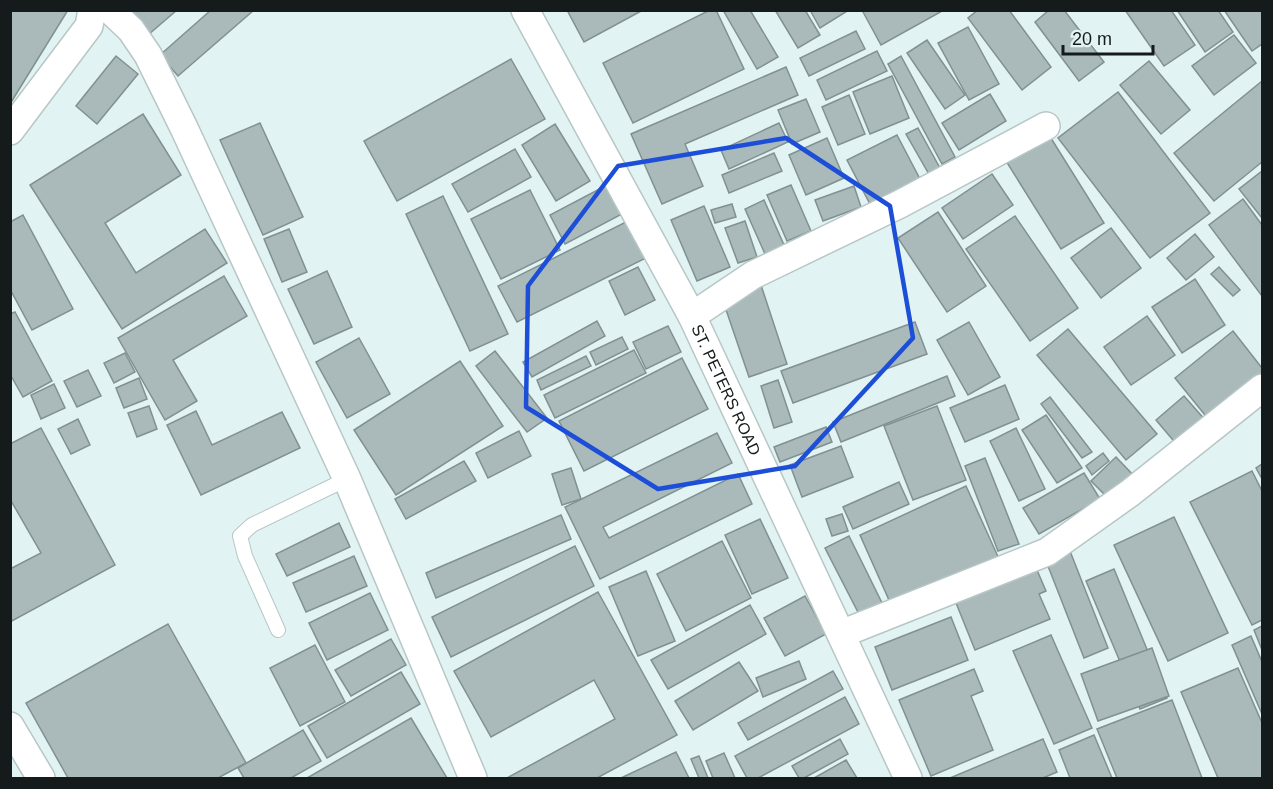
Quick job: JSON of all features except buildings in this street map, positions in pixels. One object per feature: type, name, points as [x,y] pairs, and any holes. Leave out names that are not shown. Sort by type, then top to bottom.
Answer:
[{"type":"street","points":[[10,131],[89,26],[92,10]]},
{"type":"street","points":[[110,10],[131,30],[148,55],[347,479],[473,778]]},
{"type":"street","name":"ST. PETERS ROAD","points":[[525,10],[692,316],[908,778]]},
{"type":"street","points":[[692,316],[753,275],[900,204],[1046,126]]},
{"type":"street","points":[[841,634],[1047,552],[1130,493],[1263,388]]},
{"type":"street","points":[[10,726],[41,778]]},
{"type":"lane","points":[[278,630],[245,556],[240,536],[252,525],[347,479]]},
{"type":"highlighted area","points":[[786,138],[890,206],[913,338],[795,466],[658,489],[526,407],[528,286],[618,166]]}]
